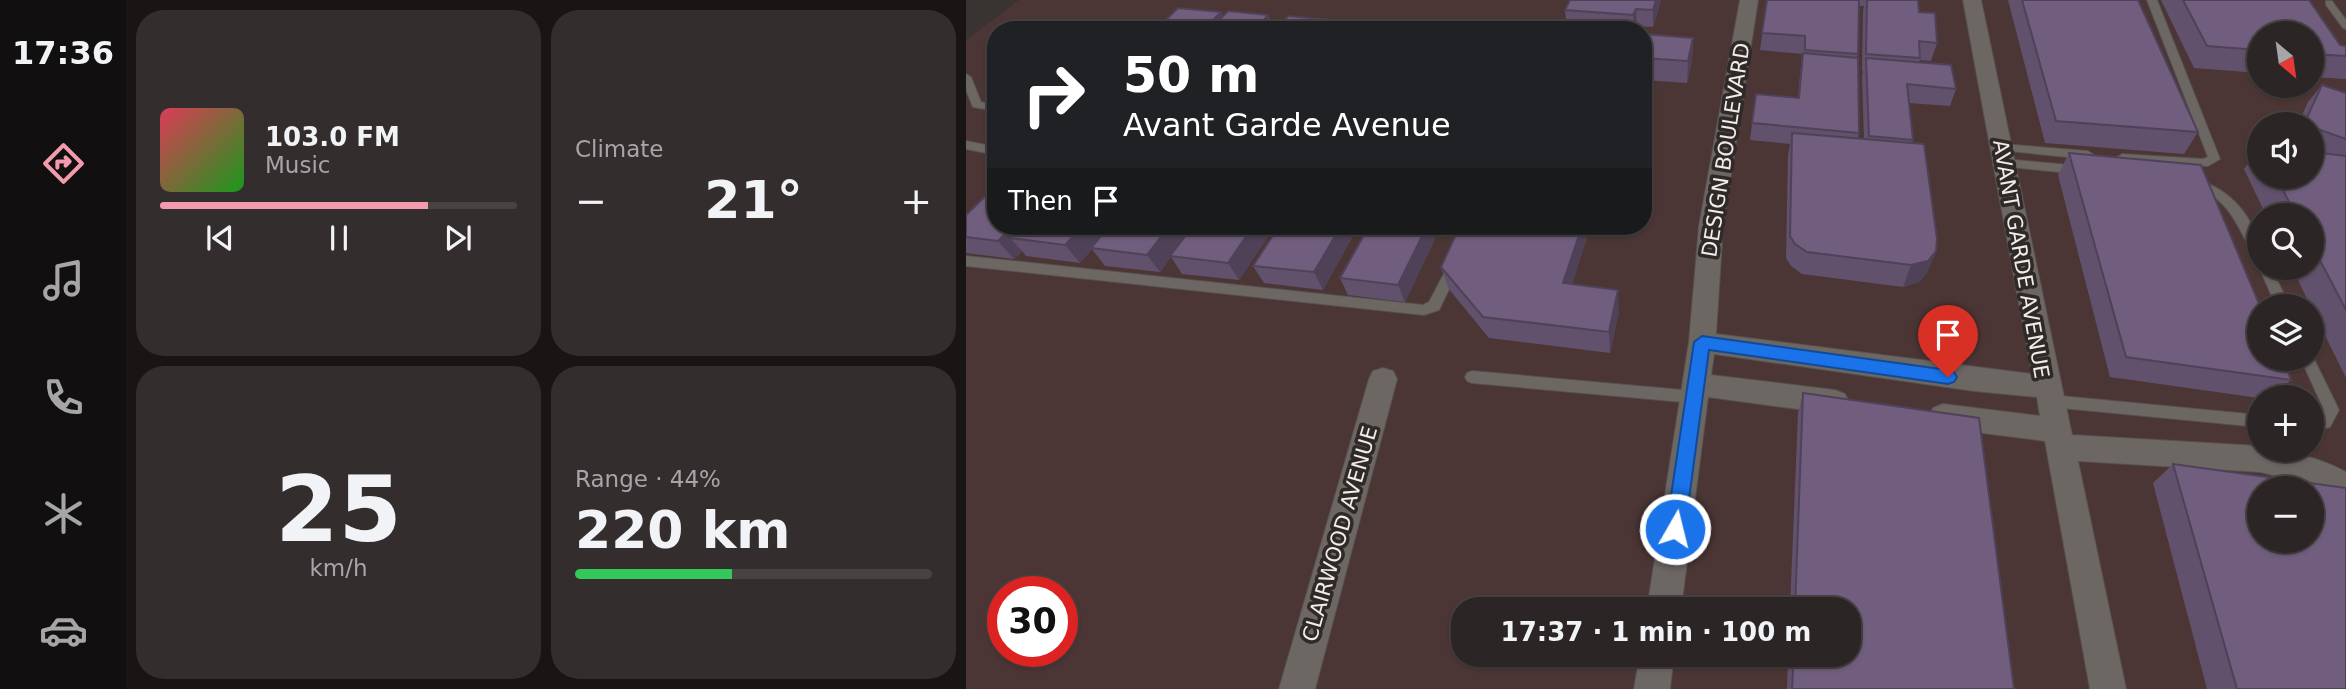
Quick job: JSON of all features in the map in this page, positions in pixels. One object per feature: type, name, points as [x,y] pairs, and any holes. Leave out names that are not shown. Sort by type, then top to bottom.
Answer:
[{"type":"street","name":"DESIGN BOULEVARD","points":[[1666,597],[1702,342],[1711,226],[1749,0]]},
{"type":"street","name":"AVANT GARDE AVENUE","points":[[1702,342],[1974,380],[2049,394],[1972,0]]},
{"type":"street","name":"CLAIRWOOD AVENUE","points":[[1297,689],[1383,379]]},
{"type":"street","points":[[1695,391],[1860,405]]},
{"type":"street","points":[[2049,394],[2108,689]]},
{"type":"street","points":[[1914,412],[2057,439],[2260,459],[2320,473],[2346,488]]},
{"type":"street","points":[[1652,689],[1655,667]]},
{"type":"lane","points":[[2113,157],[2204,163],[2214,159],[2152,0]]},
{"type":"lane","points":[[2326,2],[2346,4]]},
{"type":"lane","points":[[2326,2],[2346,26]]},
{"type":"lane","points":[[966,77],[977,105],[987,107]]},
{"type":"lane","points":[[966,145],[987,149]]},
{"type":"lane","points":[[2003,156],[2099,156]]},
{"type":"lane","points":[[2003,156],[2088,171]]},
{"type":"lane","points":[[2185,181],[2213,189],[2232,204],[2247,230]]},
{"type":"lane","points":[[966,261],[1018,261],[1345,297],[1424,310],[1434,306],[1458,260]]},
{"type":"lane","points":[[1472,377],[1695,391]]},
{"type":"lane","points":[[2324,393],[2332,410],[2324,422]]},
{"type":"lane","points":[[2049,394],[2247,419]]},
{"type":"shaded area","points":[[1019,0],[2346,0],[2346,689],[966,689],[966,40],[987,24],[987,235],[1652,235],[1652,21],[991,21]]},
{"type":"building","points":[[1570,0],[1656,0],[1653,10],[1636,9],[1633,15],[1565,10]]},
{"type":"building","points":[[1767,0],[1859,0],[1858,54],[1805,50],[1805,36],[1762,33]]},
{"type":"building","points":[[1867,0],[1918,0],[1919,12],[1935,13],[1937,43],[1919,41],[1920,58],[1866,54]]},
{"type":"building","points":[[2022,0],[2138,0],[2198,132],[2056,121]]},
{"type":"building","points":[[2183,0],[2309,0],[2323,21],[2247,21],[2247,49],[2207,46]]},
{"type":"building","points":[[1178,8],[1221,12],[1212,21],[1165,21]]},
{"type":"building","points":[[1228,11],[1268,15],[1263,21],[1219,21]]},
{"type":"building","points":[[1288,16],[1331,20],[1330,21],[1284,21]]},
{"type":"building","points":[[2324,22],[2340,45],[2346,46],[2346,56],[2324,55]]},
{"type":"building","points":[[1652,35],[1693,38],[1688,61],[1652,59]]},
{"type":"building","points":[[1803,53],[1858,58],[1859,133],[1752,123],[1756,94],[1799,98]]},
{"type":"building","points":[[1866,58],[1951,65],[1956,89],[1907,84],[1913,140],[1869,136]]},
{"type":"building","points":[[2324,86],[2346,93],[2346,139],[2324,131],[2324,112],[2310,112],[2316,98],[2324,98]]},
{"type":"building","points":[[1792,133],[1924,144],[1937,239],[1936,251],[1928,261],[1911,265],[1807,252],[1795,244],[1790,236]]},
{"type":"building","points":[[2069,153],[2201,165],[2255,294],[2247,294],[2247,371],[2288,371],[2291,380],[2126,357]]},
{"type":"building","points":[[2324,153],[2346,156],[2346,310],[2324,268],[2324,203],[2290,203],[2282,189],[2324,189]]},
{"type":"building","points":[[987,195],[987,235],[1004,235],[998,241],[966,237],[966,215]]},
{"type":"building","points":[[1013,235],[1074,235],[1065,245],[1010,238]]},
{"type":"building","points":[[1102,235],[1162,235],[1147,255],[1091,248]]},
{"type":"building","points":[[1186,235],[1247,235],[1228,263],[1170,256]]},
{"type":"building","points":[[1273,235],[1336,235],[1314,272],[1253,266]]},
{"type":"building","points":[[1364,235],[1423,235],[1398,285],[1340,278]]},
{"type":"building","points":[[1456,235],[1579,235],[1563,283],[1618,290],[1609,332],[1483,317],[1441,267]]},
{"type":"building","points":[[1803,393],[1979,418],[2014,689],[1792,689],[1793,667],[1861,667],[1861,597],[1795,597]]},
{"type":"building","points":[[2173,464],[2260,476],[2247,476],[2247,553],[2324,553],[2324,485],[2346,488],[2346,689],[2237,689]]},
{"type":"route","points":[[1675,529],[1702,342],[1948,377]]}]
